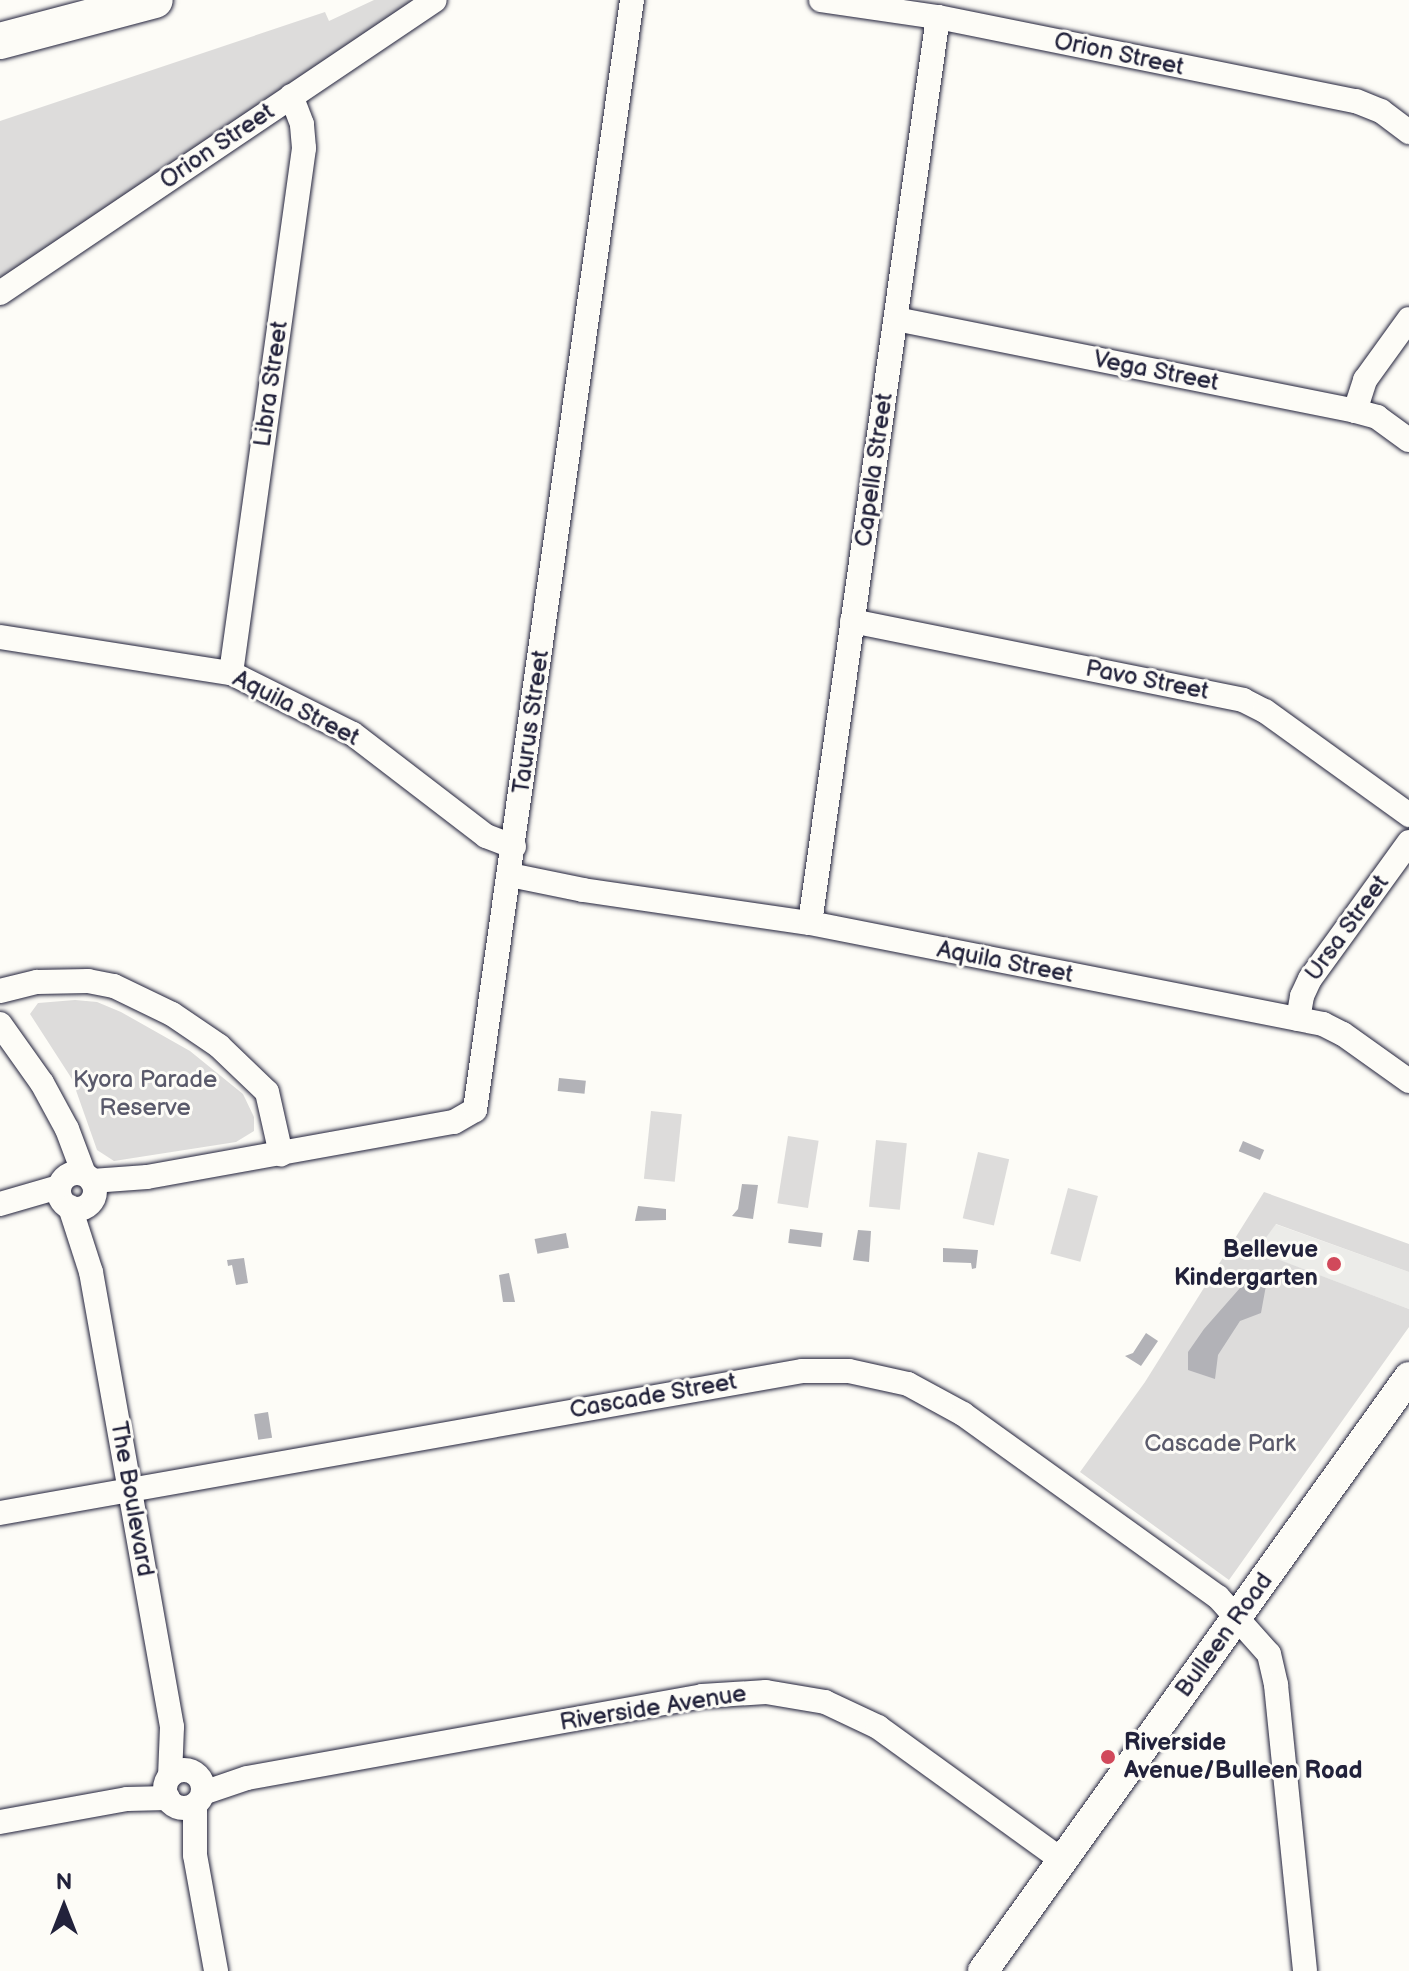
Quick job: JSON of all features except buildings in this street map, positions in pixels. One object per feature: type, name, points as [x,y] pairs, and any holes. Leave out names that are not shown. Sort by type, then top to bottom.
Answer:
[{"type":"highway","points":[[0,41],[155,0]]},
{"type":"main road","name":"Bulleen Road","points":[[983,1971],[1409,1377]]},
{"type":"street","name":"Orion Street","points":[[0,293],[435,0]]},
{"type":"street","name":"Taurus Street","points":[[10,1202],[454,1122],[471,1115],[479,1094],[632,0]]},
{"type":"street","name":"Orion Street","points":[[821,0],[938,17],[1356,101],[1381,111],[1409,132]]},
{"type":"street","name":"Capella Street","points":[[810,923],[938,17]]},
{"type":"street","name":"Libra Street","points":[[231,673],[304,148],[302,124],[291,96]]},
{"type":"street","name":"Vega Street","points":[[896,319],[1355,411],[1377,417],[1409,440]]},
{"type":"street","points":[[1355,411],[1365,380],[1409,319]]},
{"type":"street","name":"Pavo Street","points":[[852,621],[1243,700],[1265,711],[1409,815]]},
{"type":"street","name":"Aquila Street","points":[[0,637],[231,673],[353,734],[486,836],[514,847]]},
{"type":"street","name":"Ursa Street","points":[[1298,1019],[1302,996],[1310,979],[1409,842]]},
{"type":"street","name":"Aquila Street","points":[[509,881],[810,923],[1298,1019],[1331,1027],[1409,1081]]},
{"type":"street","points":[[0,991],[37,982],[88,981],[114,986],[172,1014],[219,1046],[262,1085],[270,1101],[281,1154]]},
{"type":"street","name":"The Boulevard","points":[[0,1024],[30,1062],[51,1103],[77,1191],[216,1971]]},
{"type":"street","name":"Cascade Street","points":[[0,1513],[802,1371],[849,1371],[908,1384],[963,1414],[1218,1597],[1269,1654],[1274,1669],[1305,1971]]},
{"type":"street","name":"Riverside Avenue","points":[[0,1822],[702,1696],[766,1692],[825,1702],[878,1727],[1062,1860]]},
{"type":"shaded area","points":[[559,1078],[586,1081],[584,1094],[558,1091]]},
{"type":"shaded area","points":[[1243,1141],[1264,1150],[1260,1160],[1239,1151]]},
{"type":"shaded area","points":[[742,1184],[758,1185],[753,1219],[732,1216],[738,1209]]},
{"type":"shaded area","points":[[638,1206],[666,1209],[666,1220],[635,1221]]},
{"type":"shaded area","name":"Bellevue Kindergarten","points":[[1275,1224],[1409,1272],[1409,1309],[1255,1251]]},
{"type":"shaded area","points":[[790,1229],[823,1233],[821,1247],[788,1243]]},
{"type":"shaded area","points":[[858,1230],[871,1231],[869,1262],[853,1260]]},
{"type":"shaded area","points":[[566,1233],[569,1248],[537,1254],[535,1239]]},
{"type":"shaded area","points":[[943,1248],[978,1250],[976,1268],[972,1269],[971,1263],[943,1262]]},
{"type":"shaded area","points":[[244,1258],[248,1283],[236,1285],[232,1265],[228,1266],[227,1260]]},
{"type":"shaded area","points":[[1269,1269],[1261,1313],[1240,1321],[1218,1355],[1215,1379],[1188,1370],[1188,1352],[1204,1329],[1240,1288],[1259,1272]]},
{"type":"shaded area","points":[[509,1273],[515,1302],[503,1302],[499,1275]]},
{"type":"shaded area","points":[[1146,1333],[1158,1341],[1141,1366],[1125,1356],[1133,1353]]},
{"type":"shaded area","points":[[268,1412],[272,1438],[258,1440],[254,1414]]},
{"type":"green space","points":[[374,0],[416,0],[0,282],[0,121],[325,12],[329,21]]},
{"type":"green space","name":"Kyora Parade Reserve","points":[[97,1002],[121,1012],[190,1051],[243,1094],[254,1117],[254,1131],[236,1142],[114,1161],[97,1150],[72,1079],[30,1014],[38,1003]]},
{"type":"green space","points":[[651,1111],[682,1114],[675,1182],[644,1179]]},
{"type":"green space","points":[[788,1136],[819,1141],[808,1208],[777,1203]]},
{"type":"green space","points":[[876,1140],[907,1143],[900,1210],[869,1207]]},
{"type":"green space","points":[[978,1152],[1009,1159],[994,1225],[963,1218]]},
{"type":"green space","points":[[1068,1188],[1098,1196],[1080,1262],[1050,1254]]},
{"type":"green space","name":"Cascade Park","points":[[1264,1192],[1409,1244],[1409,1272],[1276,1224],[1256,1251],[1409,1309],[1409,1327],[1229,1580],[1080,1472],[1145,1382]]},
{"type":"place","name":"Bellevue Kindergarten","points":[[1334,1264]]},
{"type":"place","name":"Riverside Avenue/Bulleen Road","points":[[1108,1757]]}]
